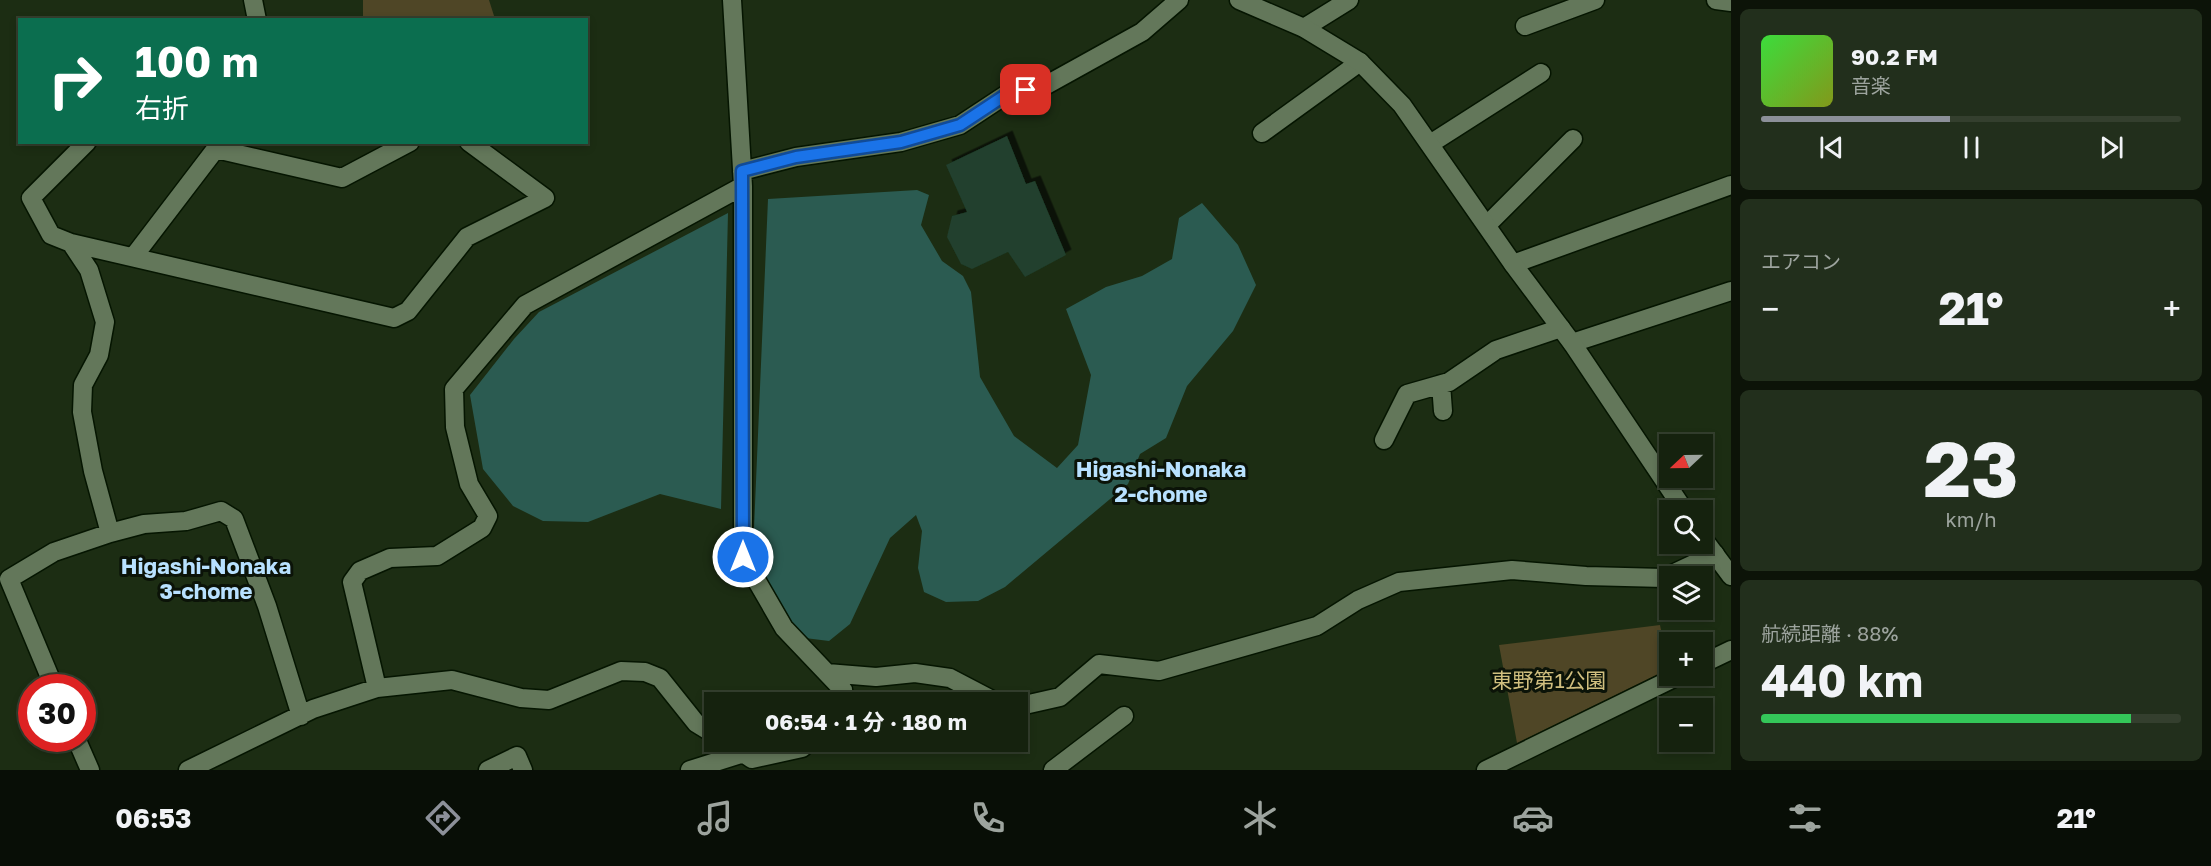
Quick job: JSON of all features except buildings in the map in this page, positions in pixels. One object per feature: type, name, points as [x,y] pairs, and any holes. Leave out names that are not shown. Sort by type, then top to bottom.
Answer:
[{"type":"street","points":[[253,0],[257,18]]},
{"type":"street","points":[[732,0],[742,179],[743,557],[784,628],[843,690],[842,692]]},
{"type":"street","points":[[377,688],[352,582],[360,571],[390,558],[437,556],[482,528],[488,516],[469,484],[455,427],[454,389],[525,305],[742,179],[796,157],[901,142],[960,125],[1010,92],[1041,88],[1142,32],[1179,0]]},
{"type":"street","points":[[1239,0],[1304,28],[1360,62],[1402,105],[1572,343],[1677,500]]},
{"type":"street","points":[[1304,28],[1349,0]]},
{"type":"street","points":[[1525,26],[1595,0]]},
{"type":"street","points":[[1716,0],[1731,2]]},
{"type":"street","points":[[1262,133],[1360,62]]},
{"type":"street","points":[[1430,144],[1541,73]]},
{"type":"street","points":[[1487,225],[1573,139]]},
{"type":"street","points":[[85,144],[31,198],[51,235],[71,243],[394,318],[408,311],[467,237],[545,198],[472,144]]},
{"type":"street","points":[[134,256],[219,146],[342,178],[406,144]]},
{"type":"street","points":[[1514,264],[1731,185]]},
{"type":"street","points":[[71,243],[89,270],[105,322],[99,355],[83,385],[82,412],[93,471],[111,533]]},
{"type":"street","points":[[1572,343],[1731,291]]},
{"type":"street","points":[[1384,440],[1407,394],[1449,382],[1496,350],[1561,328]]},
{"type":"street","points":[[1441,384],[1443,411]]},
{"type":"street","points":[[48,674],[4,582],[54,552],[111,533],[144,524],[186,521],[222,511],[234,519],[267,606],[301,716]]},
{"type":"street","points":[[1713,551],[1731,576]]},
{"type":"street","points":[[1028,704],[1060,697],[1099,664],[1159,671],[1317,626],[1358,600],[1399,582],[1512,570],[1586,576],[1664,578],[1715,554]]},
{"type":"street","points":[[1713,659],[1731,650]]},
{"type":"street","points":[[188,770],[313,709],[377,688],[452,680],[521,698],[549,700],[621,671],[645,672],[660,678],[696,723],[704,728]]},
{"type":"street","points":[[827,673],[876,677],[915,673],[950,678],[977,692]]},
{"type":"street","points":[[1486,770],[1659,685]]},
{"type":"street","points":[[1053,770],[1124,716]]},
{"type":"street","points":[[82,752],[90,770]]},
{"type":"street","points":[[690,770],[751,761],[786,752]]},
{"type":"street","points":[[488,770],[517,756],[523,770]]},
{"type":"green space","points":[[363,0],[489,0],[495,18],[363,18]]},
{"type":"green space","name":"東野第1公園","points":[[1660,625],[1661,632],[1659,632],[1659,674],[1517,743],[1499,645]]},
{"type":"water","points":[[917,190],[929,195],[921,225],[942,261],[963,276],[971,292],[980,377],[1014,436],[1057,468],[1078,445],[1091,375],[1066,309],[1106,287],[1142,276],[1172,259],[1179,218],[1202,203],[1238,245],[1256,285],[1233,331],[1187,386],[1166,438],[1140,454],[1128,484],[1005,587],[978,601],[946,602],[924,592],[918,568],[922,531],[916,515],[890,538],[850,624],[829,641],[805,638],[786,616],[753,552],[768,199]]},
{"type":"water","points":[[728,213],[721,509],[660,494],[588,522],[543,521],[513,506],[483,469],[470,395],[514,339],[539,312]]},
{"type":"district","name":"Higashi-Nonaka 2-chome","points":[[1161,482]]},
{"type":"district","name":"Higashi-Nonaka 3-chome","points":[[206,578]]},
{"type":"route","points":[[743,557],[742,171],[796,157],[901,142],[960,125],[1010,92],[1026,90]]}]
